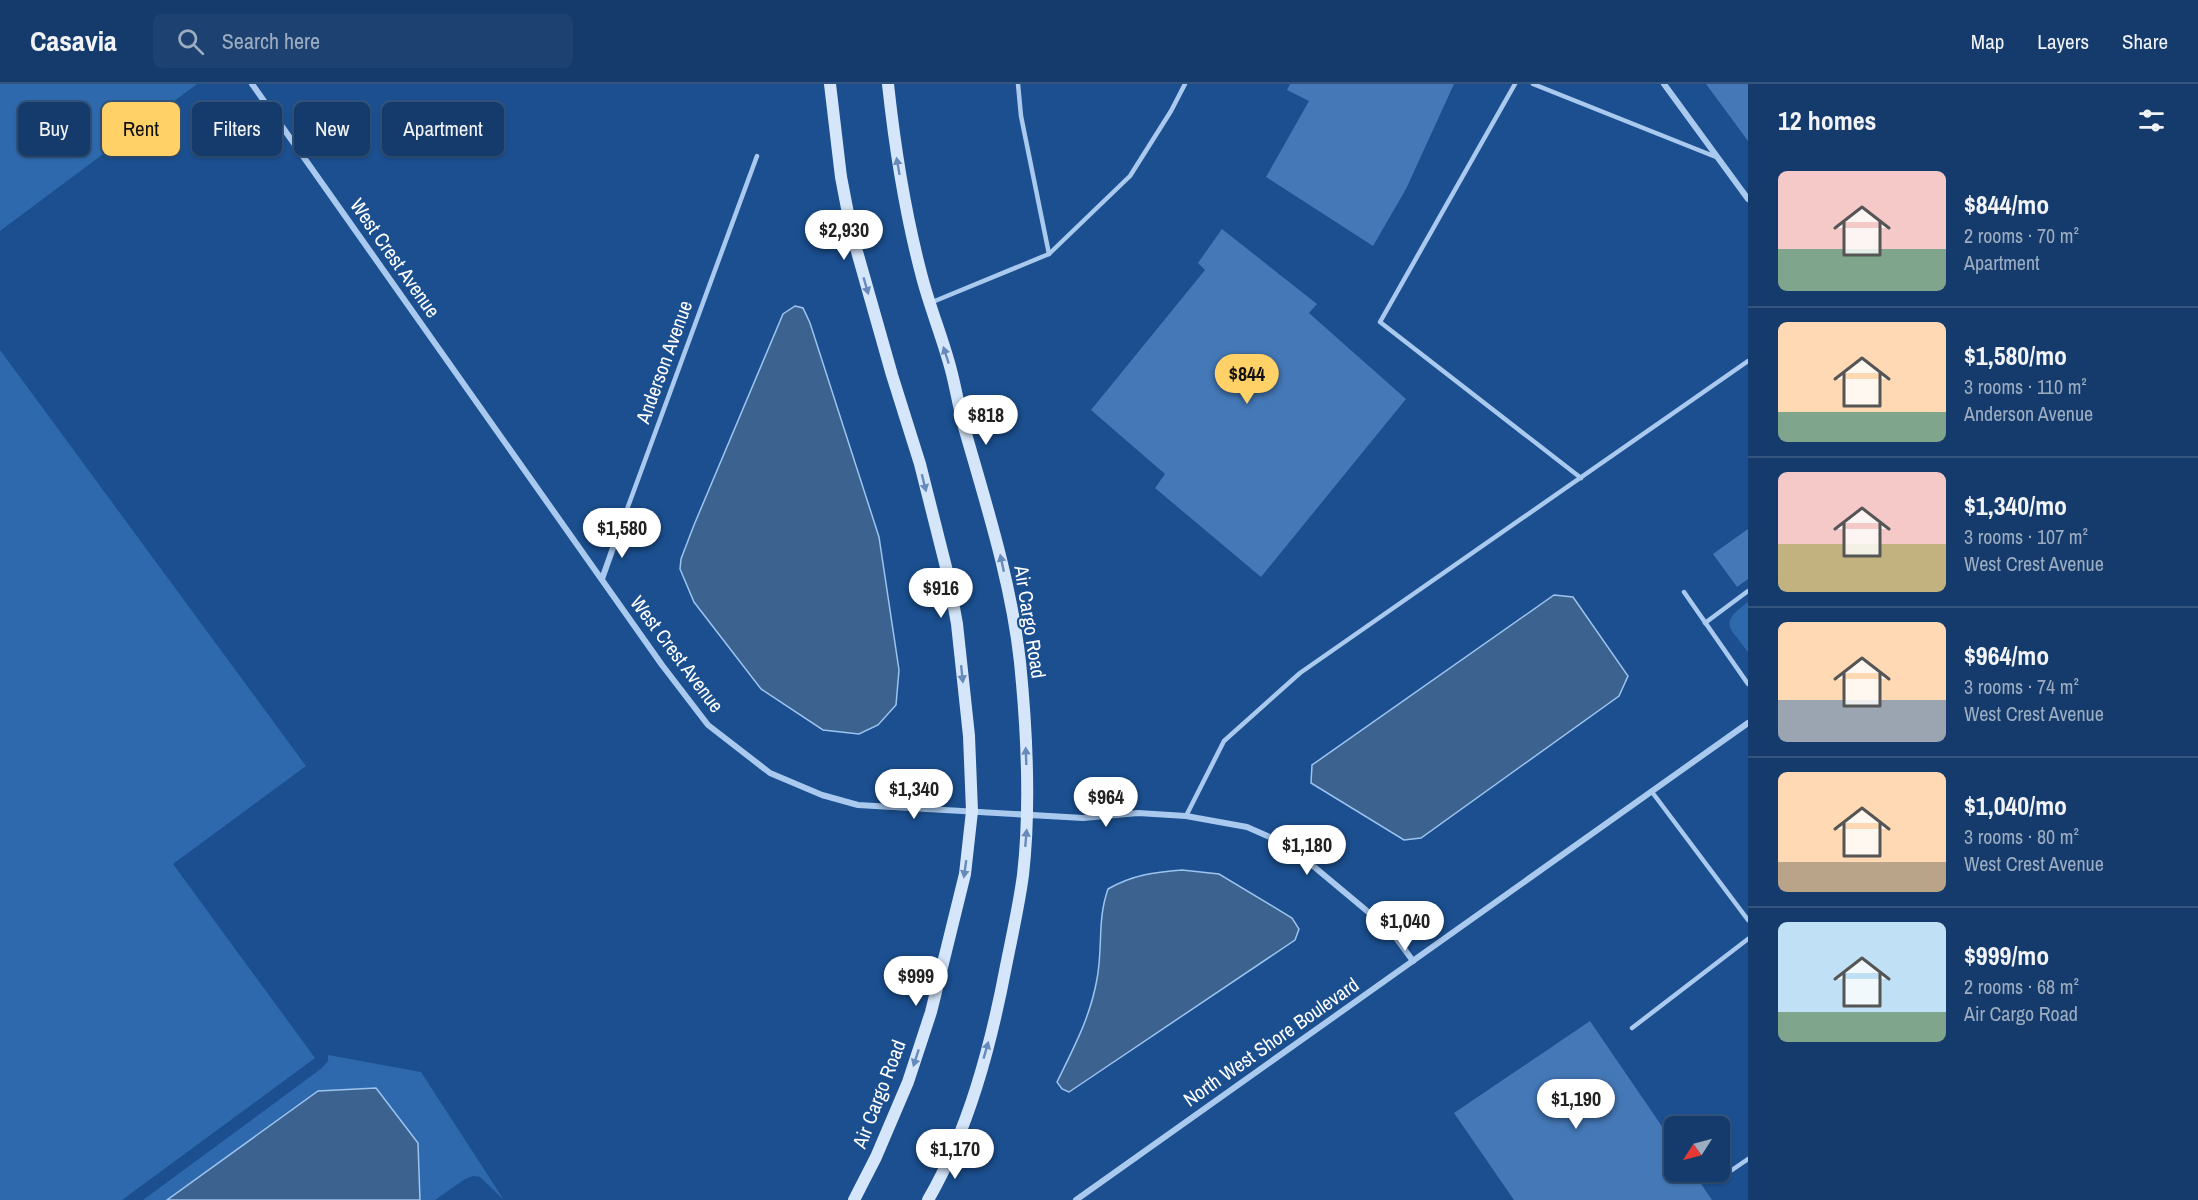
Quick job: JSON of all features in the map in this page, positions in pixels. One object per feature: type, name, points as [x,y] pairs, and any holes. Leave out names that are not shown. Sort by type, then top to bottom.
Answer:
[{"type":"street","name":"West Crest Avenue","points":[[252,84],[662,665],[708,725],[770,772],[822,795],[858,805],[1083,818],[1138,813],[1186,816],[1247,827],[1288,845],[1391,931],[1413,961]]},
{"type":"street","name":"Air Cargo Road","points":[[830,84],[841,177],[852,234],[920,464],[948,575],[957,624],[972,811],[965,874],[931,1012],[908,1082],[876,1157],[854,1200]]},
{"type":"street","name":"Air Cargo Road","points":[[888,84],[897,160],[910,229],[994,528],[1010,602],[1020,661],[1028,815],[1023,876],[990,1038],[974,1094],[955,1146],[928,1200]]},
{"type":"street","points":[[1664,84],[1748,199]]},
{"type":"street","name":"Anderson Avenue","points":[[602,579],[619,531]]},
{"type":"street","name":"North West Shore Boulevard","points":[[1076,1200],[1748,723]]},
{"type":"lane","points":[[1018,84],[1021,116],[1049,254]]},
{"type":"lane","points":[[930,303],[1049,254],[1130,176],[1171,111],[1185,84]]},
{"type":"lane","points":[[1515,84],[1380,322],[1581,478]]},
{"type":"lane","points":[[1533,84],[1719,158]]},
{"type":"lane","name":"Anderson Avenue","points":[[619,531],[757,156]]},
{"type":"lane","points":[[1186,816],[1224,741],[1300,673],[1748,361]]},
{"type":"lane","points":[[1705,623],[1748,591]]},
{"type":"lane","points":[[1684,592],[1748,684]]},
{"type":"lane","points":[[1652,792],[1748,920]]},
{"type":"lane","points":[[1632,1028],[1748,939]]},
{"type":"lane","points":[[1732,1170],[1748,1159]]},
{"type":"shaded area","points":[[0,84],[197,84],[173,102],[102,102],[102,155],[0,231]]},
{"type":"shaded area","points":[[795,306],[803,308],[810,323],[879,537],[899,670],[896,705],[878,725],[859,734],[823,730],[761,689],[694,602],[680,569],[681,559],[694,525],[783,314]]},
{"type":"shaded area","points":[[0,350],[306,766],[173,864],[315,1058],[122,1200],[0,1200]]},
{"type":"shaded area","points":[[1554,595],[1573,597],[1628,676],[1619,696],[1421,838],[1404,840],[1311,783],[1312,765]]},
{"type":"shaded area","points":[[1748,602],[1748,652],[1732,631],[1730,621],[1733,615]]},
{"type":"shaded area","points":[[1182,870],[1219,874],[1292,918],[1299,929],[1295,940],[1069,1092],[1062,1089],[1057,1082],[1081,1032],[1094,993],[1099,968],[1102,912],[1108,889],[1126,880],[1144,875]]},
{"type":"shaded area","points":[[328,1055],[421,1072],[504,1200],[480,1177],[473,1176],[435,1200],[420,1200],[418,1143],[318,1091],[167,1200],[143,1200],[322,1068],[328,1061]]},
{"type":"shaded area","points":[[376,1088],[418,1143],[420,1200],[167,1200],[318,1091]]},
{"type":"building","points":[[1290,84],[1454,84],[1406,189],[1373,246],[1266,177],[1309,101],[1287,90]]},
{"type":"building","points":[[1706,84],[1748,84],[1748,141]]},
{"type":"building","points":[[1222,229],[1317,304],[1309,313],[1406,399],[1261,577],[1155,488],[1165,474],[1091,410],[1205,270],[1198,263]]},
{"type":"building","points":[[1748,529],[1748,579],[1737,587],[1713,554]]},
{"type":"building","points":[[1590,1021],[1664,1129],[1664,1182],[1700,1182],[1712,1200],[1514,1200],[1454,1113]]}]
